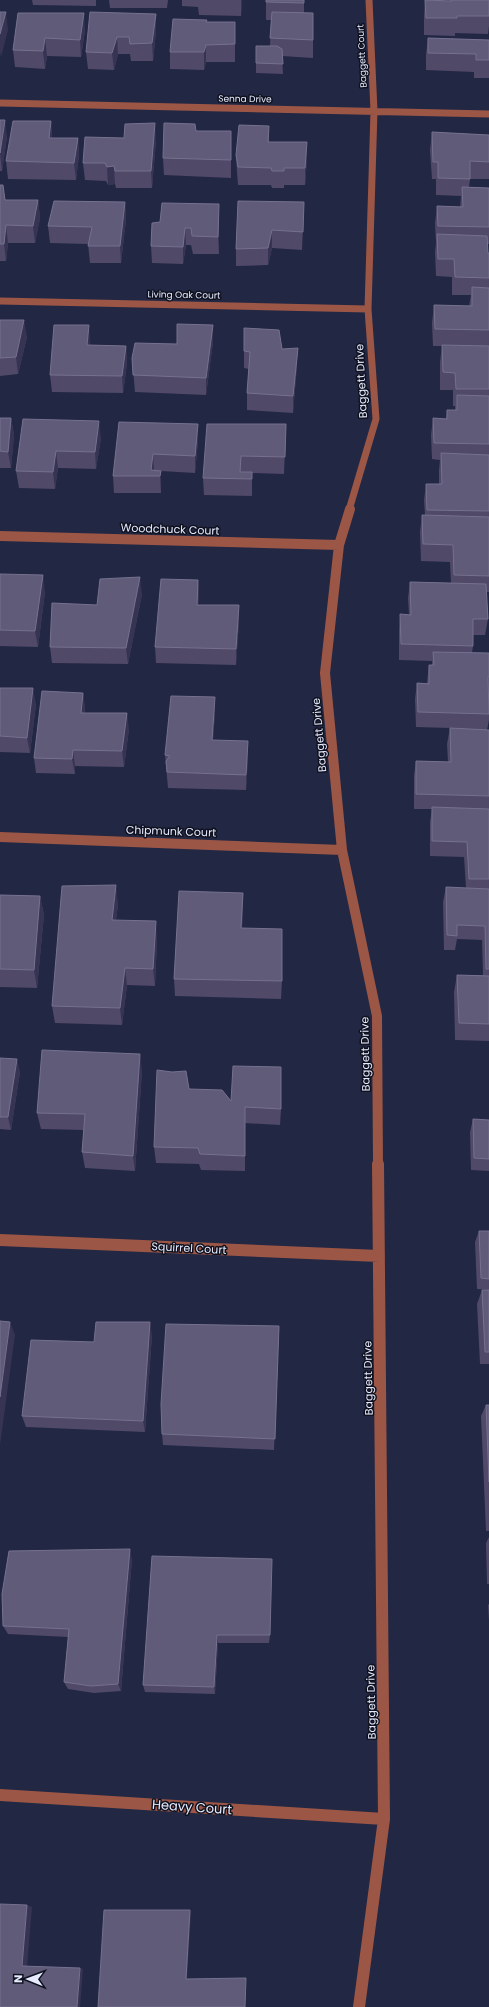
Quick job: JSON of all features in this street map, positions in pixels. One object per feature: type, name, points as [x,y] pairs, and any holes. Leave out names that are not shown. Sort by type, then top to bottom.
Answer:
[{"type":"street","name":"Baggett Court","points":[[369,0],[374,110]]},
{"type":"street","name":"Senna Drive","points":[[0,103],[374,110],[489,114]]},
{"type":"street","name":"Baggett Drive","points":[[359,2007],[384,1819],[377,1016],[342,850],[325,673],[339,545],[376,419],[368,309],[374,110]]},
{"type":"street","name":"Living Oak Court","points":[[0,301],[368,309]]},
{"type":"street","name":"Woodchuck Court","points":[[0,536],[339,545]]},
{"type":"street","name":"Chipmunk Court","points":[[0,837],[342,850]]},
{"type":"street","name":"Squirrel Court","points":[[0,1240],[379,1256]]},
{"type":"street","name":"Heavy Court","points":[[0,1796],[384,1819]]},
{"type":"building","points":[[266,0],[304,0],[304,3],[266,2]]},
{"type":"building","points":[[425,0],[489,0],[489,16],[426,18]]},
{"type":"building","points":[[0,12],[6,12],[0,34]]},
{"type":"building","points":[[90,12],[156,14],[152,43],[130,44],[129,37],[117,37],[112,53],[86,52]]},
{"type":"building","points":[[272,12],[313,13],[313,40],[270,38]]},
{"type":"building","points":[[18,13],[84,13],[80,40],[45,38],[43,51],[13,50]]},
{"type":"building","points":[[173,19],[207,20],[206,22],[235,22],[235,44],[206,45],[204,52],[170,52]]},
{"type":"building","points":[[428,38],[489,40],[489,60],[476,60],[476,54],[428,53]]},
{"type":"building","points":[[256,46],[277,46],[282,49],[283,64],[256,63]]},
{"type":"building","points":[[0,120],[5,120],[0,153]]},
{"type":"building","points":[[13,121],[51,121],[49,138],[78,138],[74,163],[6,161]]},
{"type":"building","points":[[155,123],[151,171],[115,171],[114,166],[107,167],[105,163],[83,163],[85,137],[124,138],[125,124]]},
{"type":"building","points":[[164,123],[195,124],[196,131],[231,131],[231,160],[163,158]]},
{"type":"building","points":[[239,125],[269,126],[268,142],[307,142],[305,168],[284,168],[284,171],[272,171],[271,168],[238,167],[236,155]]},
{"type":"building","points":[[432,132],[489,135],[489,162],[470,161],[470,179],[438,178],[438,162],[433,162]]},
{"type":"building","points":[[0,185],[3,185],[5,200],[38,200],[33,226],[6,225],[4,244],[0,244]]},
{"type":"building","points":[[462,187],[489,188],[489,227],[438,226],[437,206],[463,207]]},
{"type":"building","points":[[54,201],[125,202],[120,246],[88,246],[92,227],[48,226]]},
{"type":"building","points":[[238,201],[304,202],[303,232],[272,230],[268,248],[236,249]]},
{"type":"building","points":[[162,203],[219,204],[218,237],[192,236],[191,228],[185,228],[183,247],[151,246],[152,223],[160,222]]},
{"type":"building","points":[[437,234],[487,236],[489,278],[455,277],[454,259],[438,259]]},
{"type":"building","points":[[472,287],[489,288],[489,330],[435,329],[434,305],[472,306]]},
{"type":"building","points":[[0,320],[24,320],[16,357],[0,358]]},
{"type":"building","points":[[177,324],[213,325],[206,378],[133,375],[132,358],[135,343],[177,344]]},
{"type":"building","points":[[54,325],[89,325],[87,345],[126,346],[122,376],[50,375]]},
{"type":"building","points":[[244,328],[279,330],[282,349],[298,348],[293,396],[247,393],[250,352],[244,351]]},
{"type":"building","points":[[442,345],[489,346],[489,389],[456,389],[455,373],[443,372]]},
{"type":"building","points":[[457,395],[489,396],[489,444],[434,443],[433,418],[447,419],[447,410],[457,410]]},
{"type":"building","points":[[0,418],[11,418],[8,452],[0,451]]},
{"type":"building","points":[[23,419],[99,421],[95,452],[56,451],[53,472],[16,471]]},
{"type":"building","points":[[119,422],[198,424],[195,456],[153,454],[151,470],[161,471],[160,476],[113,476]]},
{"type":"building","points":[[207,424],[286,424],[285,457],[241,456],[240,472],[252,472],[252,479],[203,478]]},
{"type":"building","points":[[441,453],[489,455],[489,511],[427,510],[426,484],[442,484]]},
{"type":"building","points":[[422,515],[489,517],[489,576],[454,575],[453,545],[423,544]]},
{"type":"building","points":[[0,574],[43,575],[35,631],[0,630]]},
{"type":"building","points":[[140,577],[126,648],[50,647],[52,603],[97,605],[100,579]]},
{"type":"building","points":[[161,579],[198,580],[197,605],[239,605],[236,649],[155,647]]},
{"type":"building","points":[[410,582],[486,584],[488,619],[473,619],[473,646],[401,644],[400,614],[411,615]]},
{"type":"building","points":[[433,652],[489,653],[489,714],[418,712],[417,683],[429,684],[429,665],[434,665]]},
{"type":"building","points":[[0,688],[33,688],[27,738],[0,736]]},
{"type":"building","points":[[42,691],[83,693],[81,713],[127,713],[122,751],[73,750],[72,759],[34,758]]},
{"type":"building","points":[[171,696],[215,697],[212,740],[248,741],[246,775],[167,772],[166,761],[170,756],[165,755]]},
{"type":"building","points":[[450,728],[489,730],[489,796],[416,794],[416,761],[451,762]]},
{"type":"building","points":[[432,807],[489,809],[489,879],[469,879],[467,842],[432,841]]},
{"type":"building","points":[[116,885],[112,920],[156,921],[153,969],[125,968],[120,1008],[52,1006],[62,886]]},
{"type":"building","points":[[446,887],[489,889],[489,969],[486,969],[485,926],[457,925],[457,936],[447,935]]},
{"type":"building","points":[[179,891],[243,893],[241,928],[282,929],[282,981],[174,979]]},
{"type":"building","points":[[0,895],[40,896],[34,970],[0,969]]},
{"type":"building","points":[[457,975],[489,976],[489,1024],[459,1023]]},
{"type":"building","points":[[42,1050],[140,1054],[133,1156],[82,1152],[85,1114],[37,1113]]},
{"type":"building","points":[[0,1058],[17,1059],[8,1117],[0,1117]]},
{"type":"building","points":[[233,1066],[281,1067],[281,1109],[245,1107],[245,1156],[200,1154],[198,1148],[154,1147],[157,1070],[172,1072],[186,1071],[189,1089],[222,1090],[231,1101]]},
{"type":"building","points":[[473,1119],[489,1120],[489,1159],[474,1158]]},
{"type":"building","points":[[479,1231],[489,1231],[489,1279],[481,1278]]},
{"type":"building","points":[[482,1290],[489,1290],[489,1352],[485,1352]]},
{"type":"building","points":[[0,1321],[10,1322],[0,1397]]},
{"type":"building","points":[[96,1322],[150,1322],[143,1421],[22,1416],[31,1340],[94,1342]]},
{"type":"building","points":[[166,1324],[279,1326],[275,1439],[162,1434],[161,1404]]},
{"type":"building","points":[[486,1405],[489,1405],[489,1482]]},
{"type":"building","points":[[130,1549],[118,1684],[91,1686],[64,1682],[69,1629],[3,1626],[2,1594],[9,1551]]},
{"type":"building","points":[[152,1556],[272,1559],[270,1635],[217,1635],[214,1687],[143,1685]]},
{"type":"building","points":[[0,1904],[27,1905],[22,1966],[80,1968],[77,2007],[0,2007]]},
{"type":"building","points":[[104,1910],[190,1910],[186,1979],[246,1978],[245,2007],[98,2007]]}]
